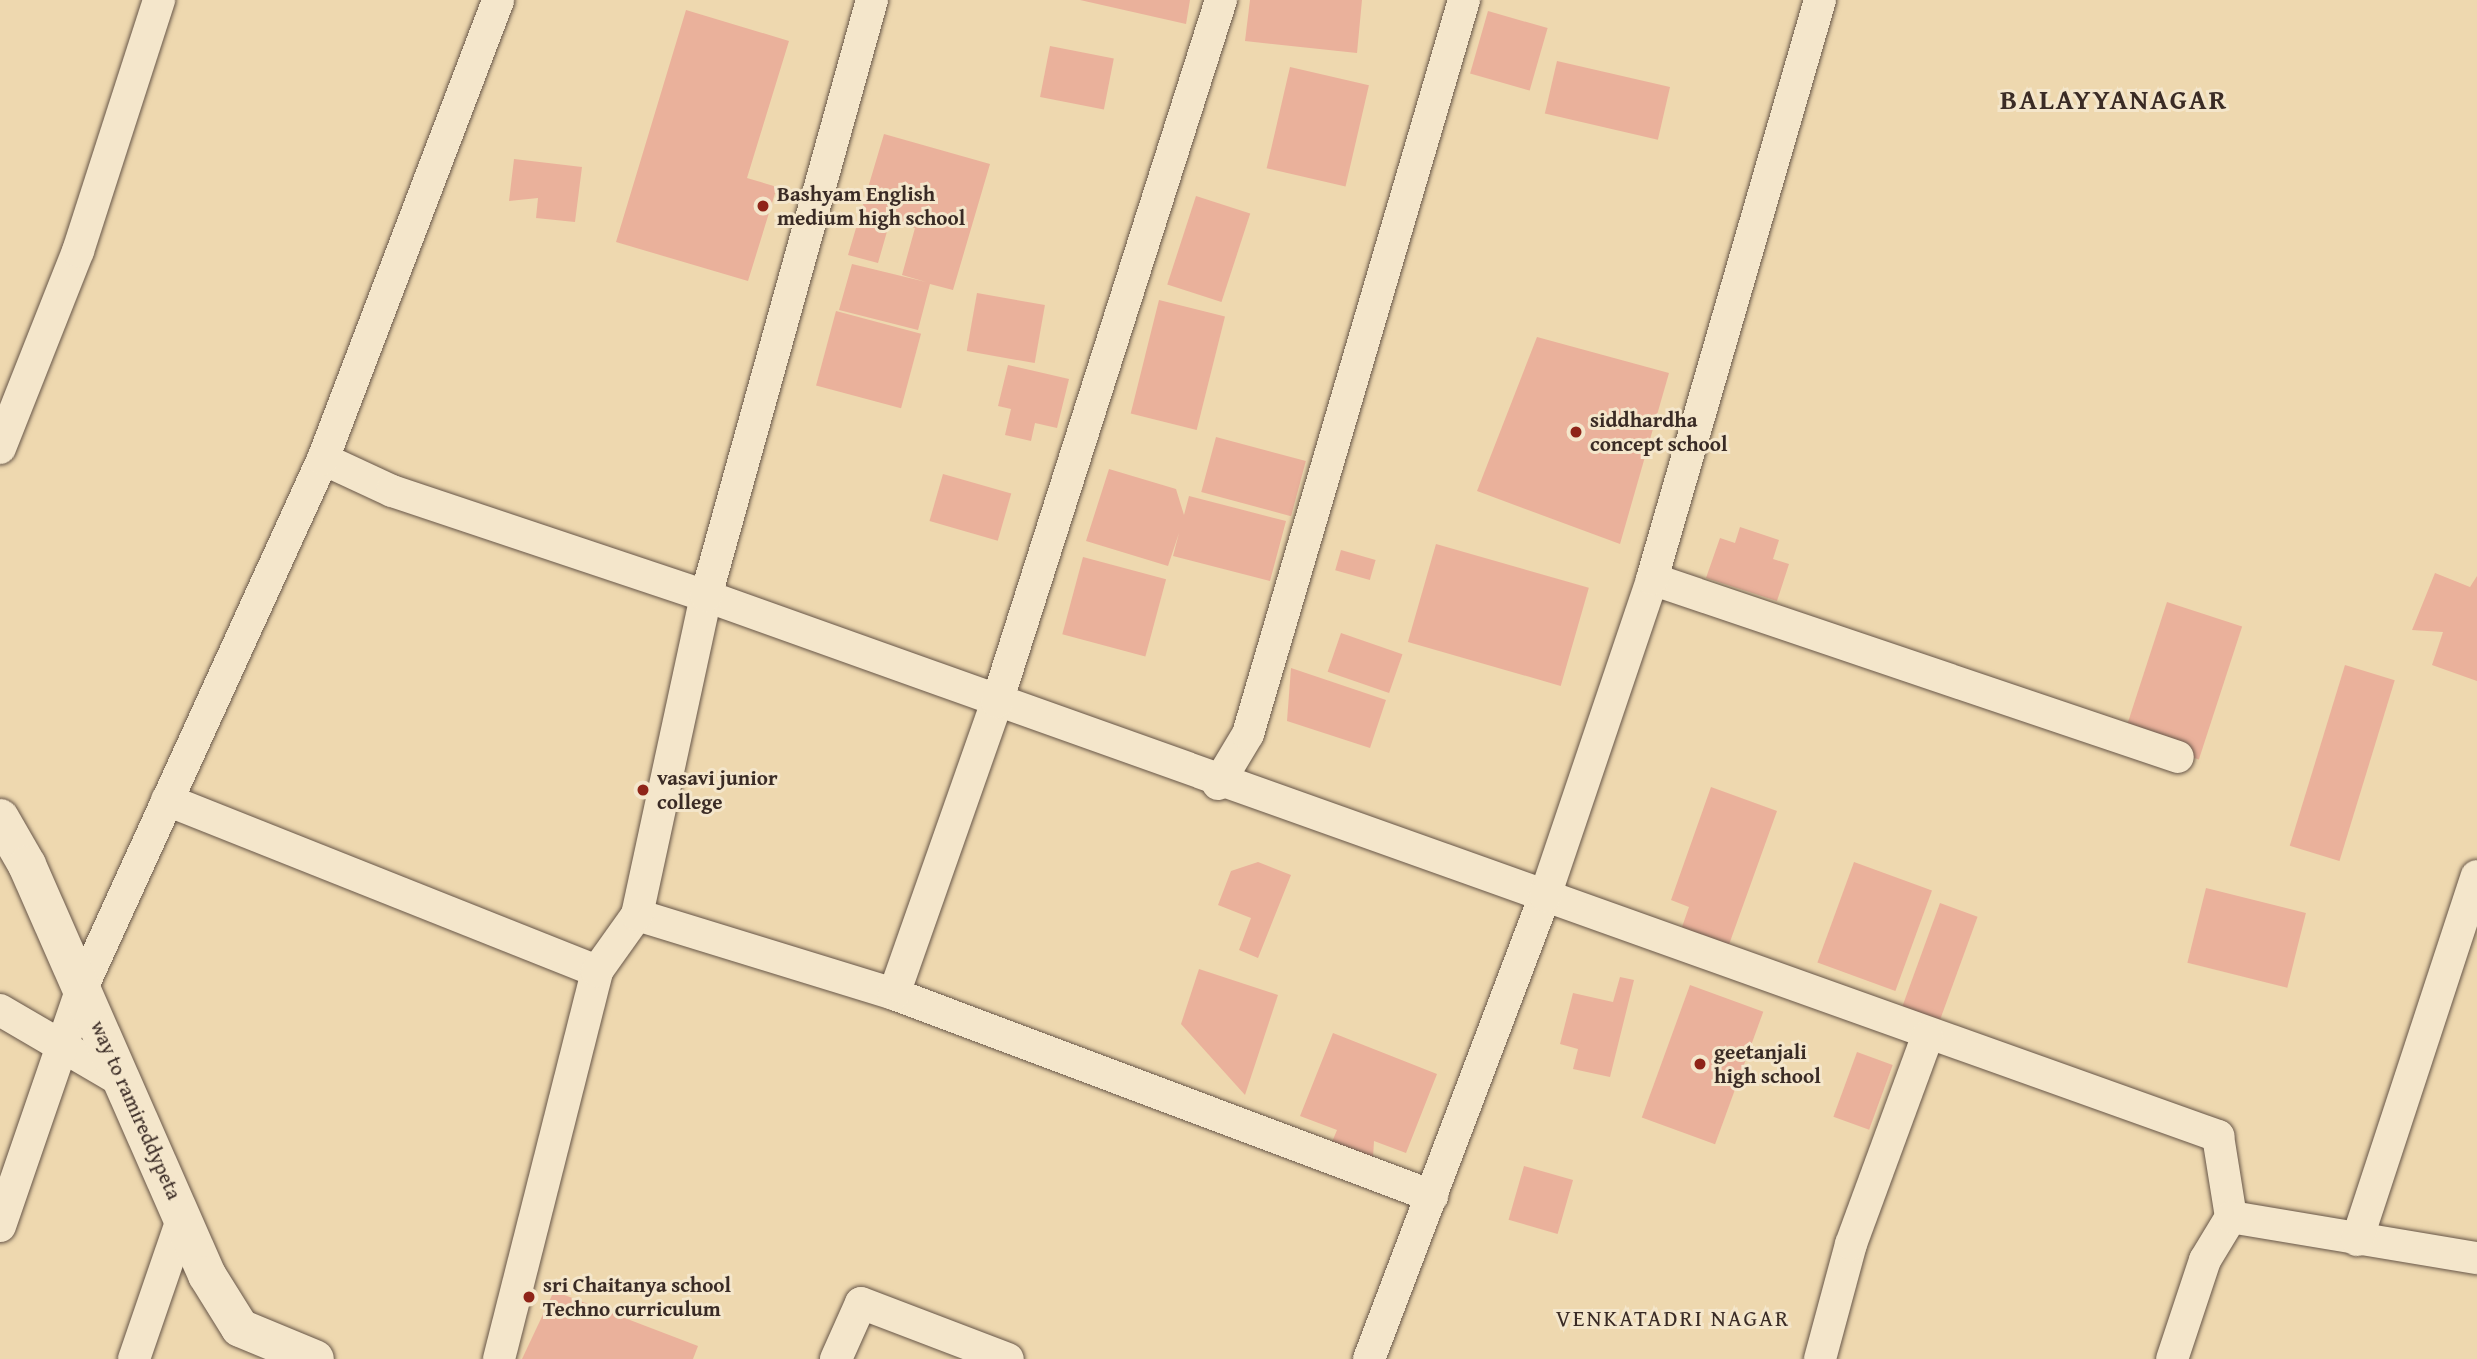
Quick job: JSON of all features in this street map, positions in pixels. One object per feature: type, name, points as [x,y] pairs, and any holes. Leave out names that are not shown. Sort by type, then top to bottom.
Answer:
[{"type":"street","points":[[0,448],[78,251],[159,0]]},
{"type":"street","points":[[0,1226],[66,1048],[82,988],[323,458],[498,0]]},
{"type":"street","points":[[499,1359],[597,971],[637,915],[706,596],[872,0]]},
{"type":"street","points":[[894,994],[997,702],[1221,0]]},
{"type":"street","points":[[1218,784],[1248,734],[1464,0]]},
{"type":"street","points":[[1369,1359],[1545,896],[1652,579],[1820,0]]},
{"type":"street","points":[[323,458],[392,491],[706,596],[1218,784],[1545,896],[1927,1037],[2218,1136],[2231,1217],[2205,1260],[2172,1359]]},
{"type":"street","points":[[1652,579],[2178,757]]},
{"type":"street","points":[[167,800],[597,971]]},
{"type":"street","name":"way to ramireddypeta","points":[[0,818],[82,988],[183,1217],[240,1328],[264,1359]]},
{"type":"street","points":[[2357,1240],[2477,876]]},
{"type":"street","points":[[637,915],[894,994],[1432,1196]]},
{"type":"street","points":[[0,1010],[125,1083]]},
{"type":"street","points":[[1820,1359],[1851,1244],[1927,1037]]},
{"type":"street","points":[[134,1359],[183,1217]]},
{"type":"street","points":[[2231,1217],[2477,1258]]},
{"type":"street","points":[[836,1359],[861,1303],[1008,1359]]},
{"type":"street","points":[[240,1328],[315,1359]]},
{"type":"building","points":[[1080,0],[1190,0],[1186,24]]},
{"type":"building","points":[[1250,0],[1362,0],[1357,53],[1245,41]]},
{"type":"building","points":[[686,10],[789,41],[747,178],[777,187],[748,281],[616,242]]},
{"type":"building","points":[[1488,11],[1548,28],[1530,91],[1470,73]]},
{"type":"building","points":[[1050,46],[1114,58],[1104,109],[1040,97]]},
{"type":"building","points":[[1557,61],[1670,87],[1658,140],[1545,114]]},
{"type":"building","points":[[1290,67],[1369,85],[1346,187],[1267,168]]},
{"type":"building","points":[[884,134],[990,164],[953,290],[930,284],[918,330],[839,310],[852,264],[926,282],[902,275],[915,228],[890,221],[878,263],[848,255]]},
{"type":"building","points":[[514,159],[582,167],[575,222],[536,218],[538,198],[509,201]]},
{"type":"building","points":[[1196,196],[1250,214],[1221,302],[1167,284]]},
{"type":"building","points":[[977,293],[1045,305],[1035,363],[967,351]]},
{"type":"building","points":[[1159,300],[1225,316],[1197,430],[1131,414]]},
{"type":"building","points":[[836,311],[921,334],[901,408],[816,385]]},
{"type":"building","name":"siddhardha concept school","points":[[1537,337],[1669,373],[1620,544],[1477,491]]},
{"type":"building","points":[[1008,365],[1069,379],[1057,428],[1035,423],[1031,441],[1005,435],[1011,409],[998,406]]},
{"type":"building","points":[[1216,437],[1306,461],[1291,516],[1201,492]]},
{"type":"building","points":[[1109,469],[1176,489],[1184,515],[1189,496],[1286,521],[1270,581],[1173,556],[1179,533],[1168,566],[1086,541]]},
{"type":"building","points":[[943,474],[1011,494],[998,541],[929,521]]},
{"type":"building","points":[[1740,527],[1779,540],[1773,559],[1789,564],[1777,601],[1706,578],[1720,538],[1735,543]]},
{"type":"building","points":[[1436,544],[1589,588],[1561,686],[1408,642]]},
{"type":"building","points":[[1341,550],[1376,560],[1370,580],[1335,570]]},
{"type":"building","points":[[1083,557],[1166,579],[1145,657],[1062,634]]},
{"type":"building","points":[[2435,573],[2470,587],[2477,576],[2477,681],[2432,665],[2443,632],[2412,630]]},
{"type":"building","points":[[2167,602],[2242,626],[2199,760],[2124,735]]},
{"type":"building","points":[[1341,633],[1402,654],[1389,693],[1328,672]]},
{"type":"building","points":[[2345,665],[2395,680],[2339,861],[2290,846]]},
{"type":"building","points":[[1291,668],[1386,700],[1370,748],[1287,721]]},
{"type":"building","points":[[1711,787],[1777,811],[1722,964],[1675,947],[1689,907],[1671,900]]},
{"type":"building","points":[[1258,862],[1291,875],[1258,958],[1239,950],[1251,918],[1218,905],[1231,871]]},
{"type":"building","points":[[1854,862],[1932,890],[1895,991],[1817,963]]},
{"type":"building","points":[[2206,888],[2306,913],[2287,988],[2187,963]]},
{"type":"building","points":[[1940,903],[1978,917],[1940,1021],[1902,1007]]},
{"type":"building","points":[[1199,969],[1278,995],[1245,1095],[1181,1024]]},
{"type":"building","points":[[1620,977],[1634,980],[1610,1077],[1573,1069],[1578,1049],[1560,1044],[1573,993],[1613,1002]]},
{"type":"building","name":"geetanjali high school","points":[[1690,985],[1763,1012],[1715,1144],[1642,1117]]},
{"type":"building","points":[[1333,1033],[1437,1074],[1406,1153],[1374,1141],[1373,1158],[1332,1142],[1337,1130],[1300,1116]]},
{"type":"building","points":[[1857,1052],[1893,1065],[1869,1130],[1833,1117]]},
{"type":"building","points":[[1524,1166],[1573,1180],[1558,1234],[1509,1220]]},
{"type":"building","points":[[554,1291],[698,1346],[693,1359],[522,1359]]},
{"type":"place","name":"Bashyam English medium high school","points":[[763,206]]},
{"type":"place","name":"siddhardha concept school","points":[[1576,432]]},
{"type":"place","name":"vasavi junior college","points":[[643,790]]},
{"type":"place","name":"geetanjali high school","points":[[1700,1064]]},
{"type":"place","name":"sri Chaitanya school Techno curriculum","points":[[529,1297]]},
{"type":"district","name":"BALAYYANAGAR","points":[[2114,99]]},
{"type":"district","name":"VENKATADRI NAGAR","points":[[1673,1318]]}]
